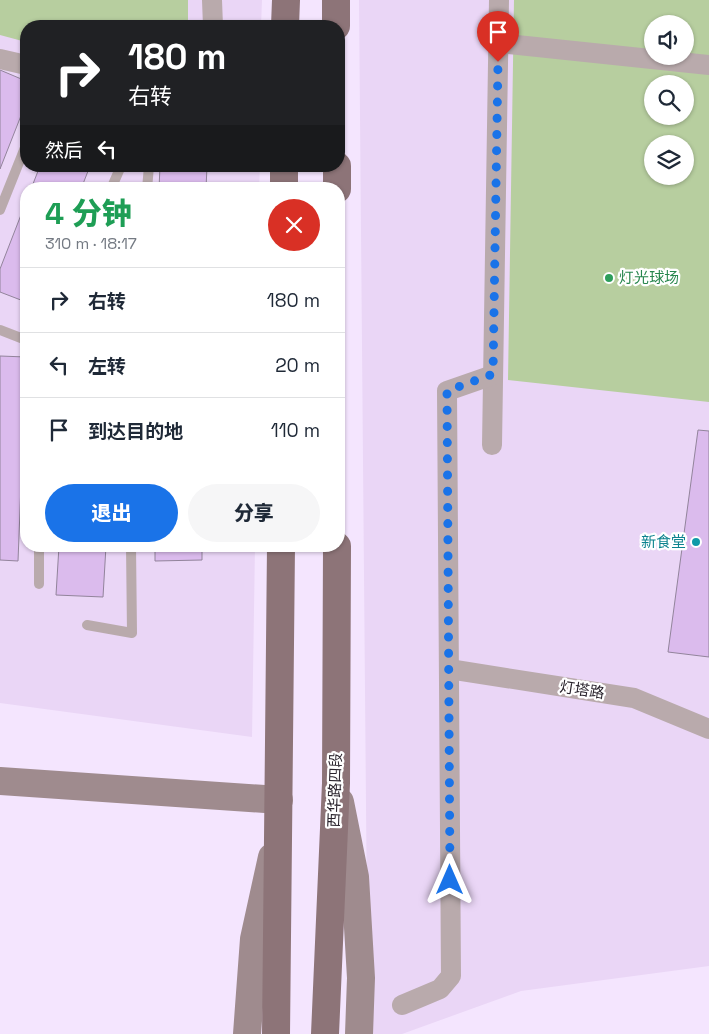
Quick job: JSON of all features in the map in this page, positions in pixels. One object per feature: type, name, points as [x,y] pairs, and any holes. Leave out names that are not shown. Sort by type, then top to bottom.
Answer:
[{"type":"main road","points":[[285,20],[286,0]]},
{"type":"main road","points":[[336,0],[336,20]]},
{"type":"main road","points":[[276,1034],[282,552]]},
{"type":"main road","name":"西华路四段","points":[[325,1034],[336,783],[336,552]]},
{"type":"street","points":[[212,0],[213,20]]},
{"type":"street","points":[[492,445],[499,0]]},
{"type":"street","points":[[498,43],[709,65]]},
{"type":"street","points":[[0,59],[20,64]]},
{"type":"street","points":[[402,1005],[440,989],[451,976],[447,391],[493,374]]},
{"type":"street","name":"灯塔路","points":[[449,669],[634,698],[709,729]]},
{"type":"street","points":[[0,781],[279,810],[254,939],[247,1034]]},
{"type":"street","points":[[336,783],[355,877],[361,978],[359,1034]]},
{"type":"lane","points":[[0,210],[20,160]]},
{"type":"lane","points":[[0,330],[20,338]]},
{"type":"lane","points":[[38,584],[39,552]]},
{"type":"lane","points":[[87,625],[132,633],[131,552]]},
{"type":"shaded area","points":[[0,0],[262,0],[261,20],[20,20],[20,172],[260,172],[259,182],[20,182],[20,552],[255,552],[252,737],[0,703]]},
{"type":"shaded area","points":[[359,0],[709,0],[709,966],[521,991],[402,1034],[368,1034]]},
{"type":"green space","points":[[0,0],[188,0],[188,20],[20,20],[20,40],[0,35]]},
{"type":"green space","name":"灯光球场","points":[[514,0],[709,0],[709,402],[508,380]]},
{"type":"building","points":[[0,70],[20,78],[20,118],[0,169]]},
{"type":"building","points":[[38,172],[88,172],[84,182],[34,182]]},
{"type":"building","points":[[160,172],[207,172],[206,182],[159,182]]},
{"type":"building","points":[[20,217],[20,300],[0,292],[0,269]]},
{"type":"building","points":[[0,356],[20,357],[20,510],[18,561],[0,560]]},
{"type":"building","name":"新食堂","points":[[698,430],[709,431],[709,657],[668,652]]},
{"type":"building","points":[[59,552],[106,552],[103,597],[56,595]]},
{"type":"building","points":[[155,552],[202,552],[202,560],[155,561]]},
{"type":"place","name":"灯光球场","points":[[609,278]]},
{"type":"place","name":"新食堂","points":[[696,542]]},
{"type":"route","points":[[450,880],[447,391],[493,374],[498,62]]}]
